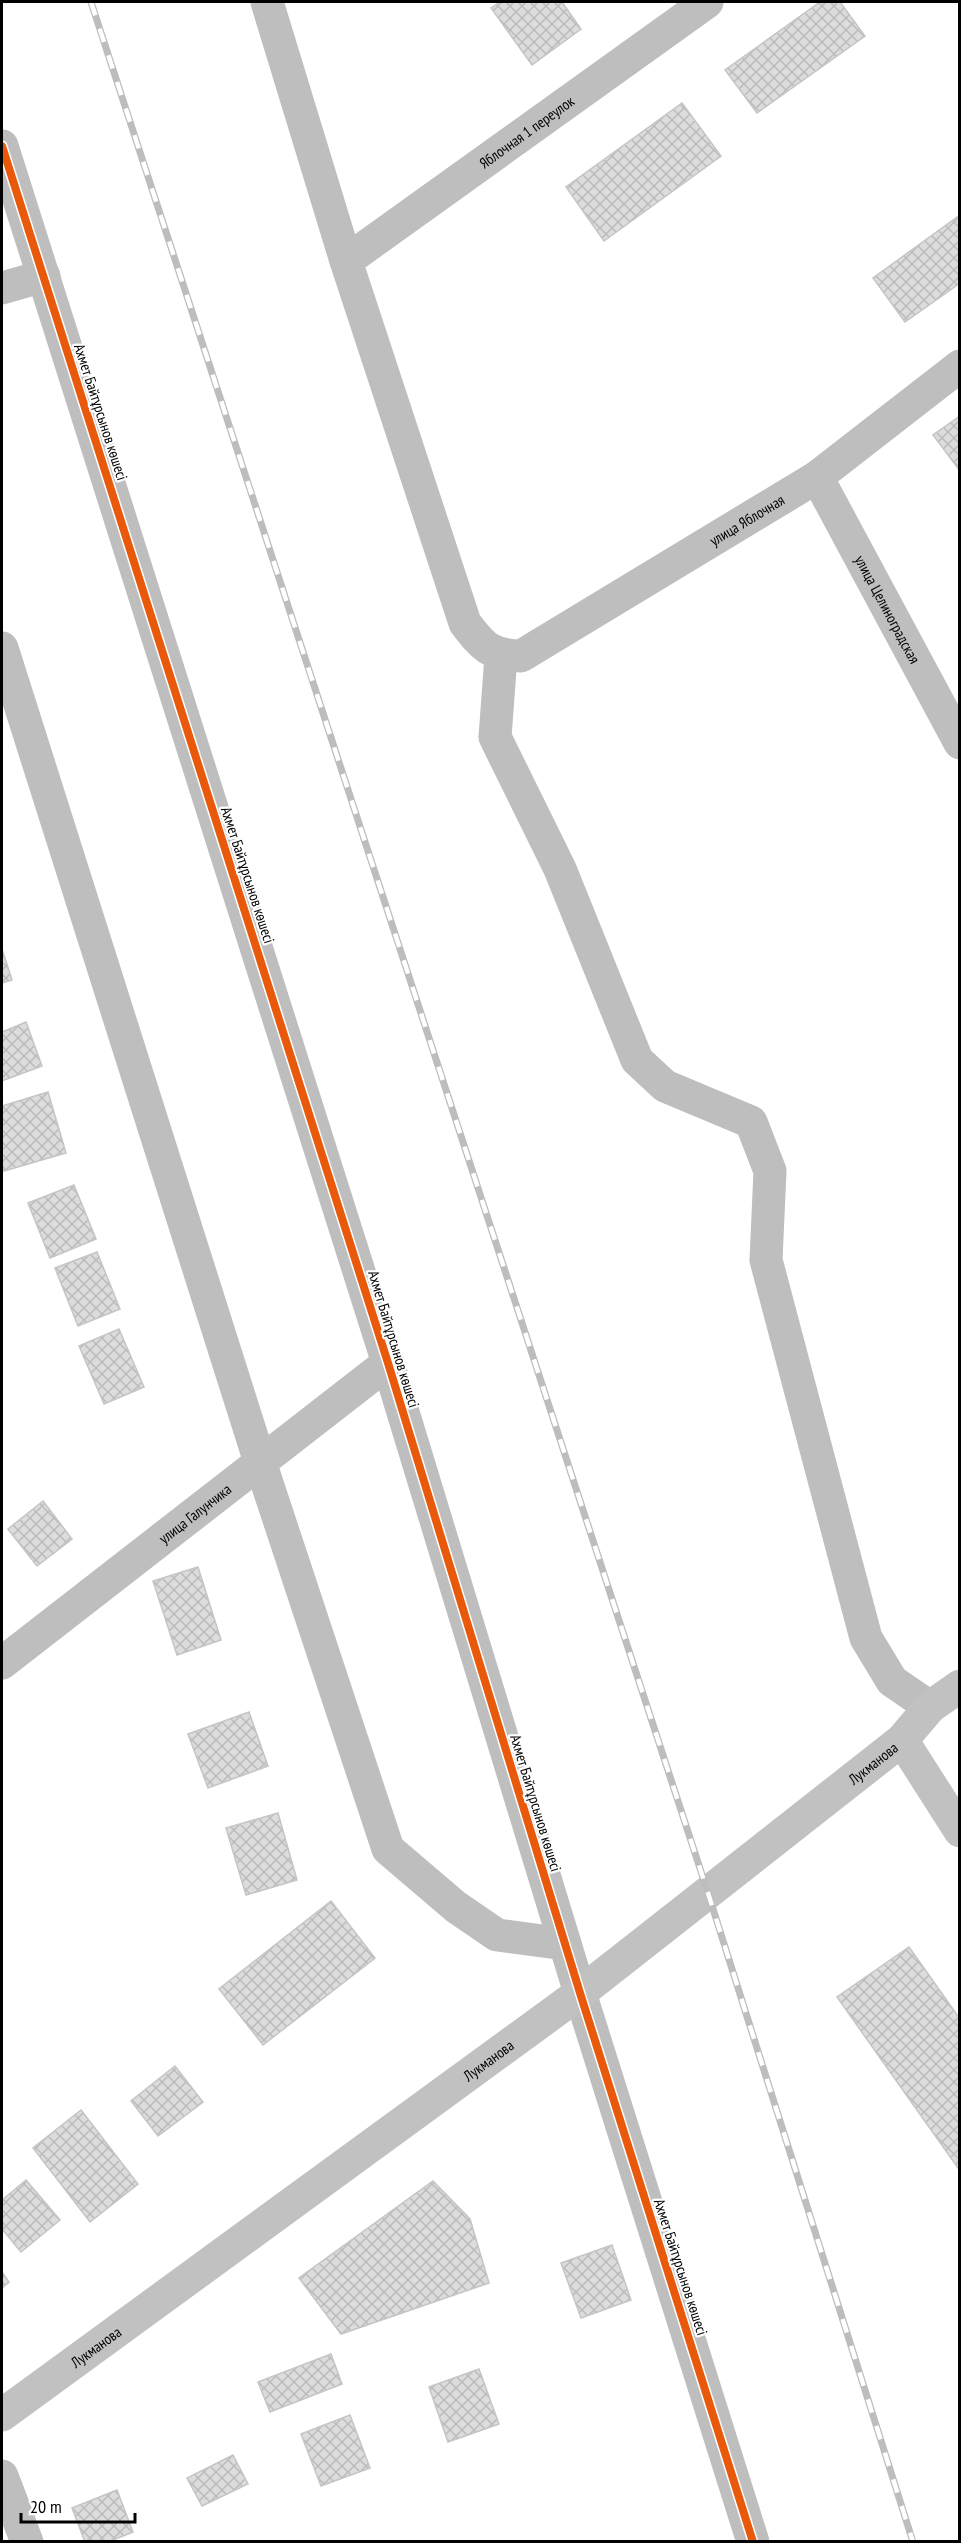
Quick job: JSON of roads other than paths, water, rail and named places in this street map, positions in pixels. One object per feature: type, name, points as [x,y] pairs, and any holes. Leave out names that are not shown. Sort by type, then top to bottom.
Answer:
[{"type":"street","points":[[267,2],[346,261],[465,623],[480,643],[511,656],[495,738],[560,869],[637,1060],[664,1086],[751,1122],[770,1171],[766,1260],[867,1638],[892,1681],[930,1707]]},
{"type":"street","name":"Яблочная 1 переулок","points":[[346,261],[707,2]]},
{"type":"street","name":"Ахмет Байтұрсынов көшесі","points":[[2,146],[388,1363],[580,1993],[753,2541]]},
{"type":"street","points":[[2,288],[44,276]]},
{"type":"street","name":"улица Яблочная","points":[[511,656],[817,477],[960,366]]},
{"type":"street","name":"улица Целиноградская","points":[[817,477],[960,743]]},
{"type":"street","points":[[2,648],[260,1462],[388,1849],[456,1906],[497,1935],[565,1944]]},
{"type":"street","name":"улица Галунчика","points":[[2,1663],[388,1363]]},
{"type":"street","name":"Лукманова","points":[[2,2415],[580,1993],[902,1740],[930,1707],[960,1686]]},
{"type":"street","points":[[902,1740],[960,1830]]},
{"type":"street","points":[[2,2476],[27,2541]]},
{"type":"railway","points":[[91,2],[708,1893],[913,2542]]}]
